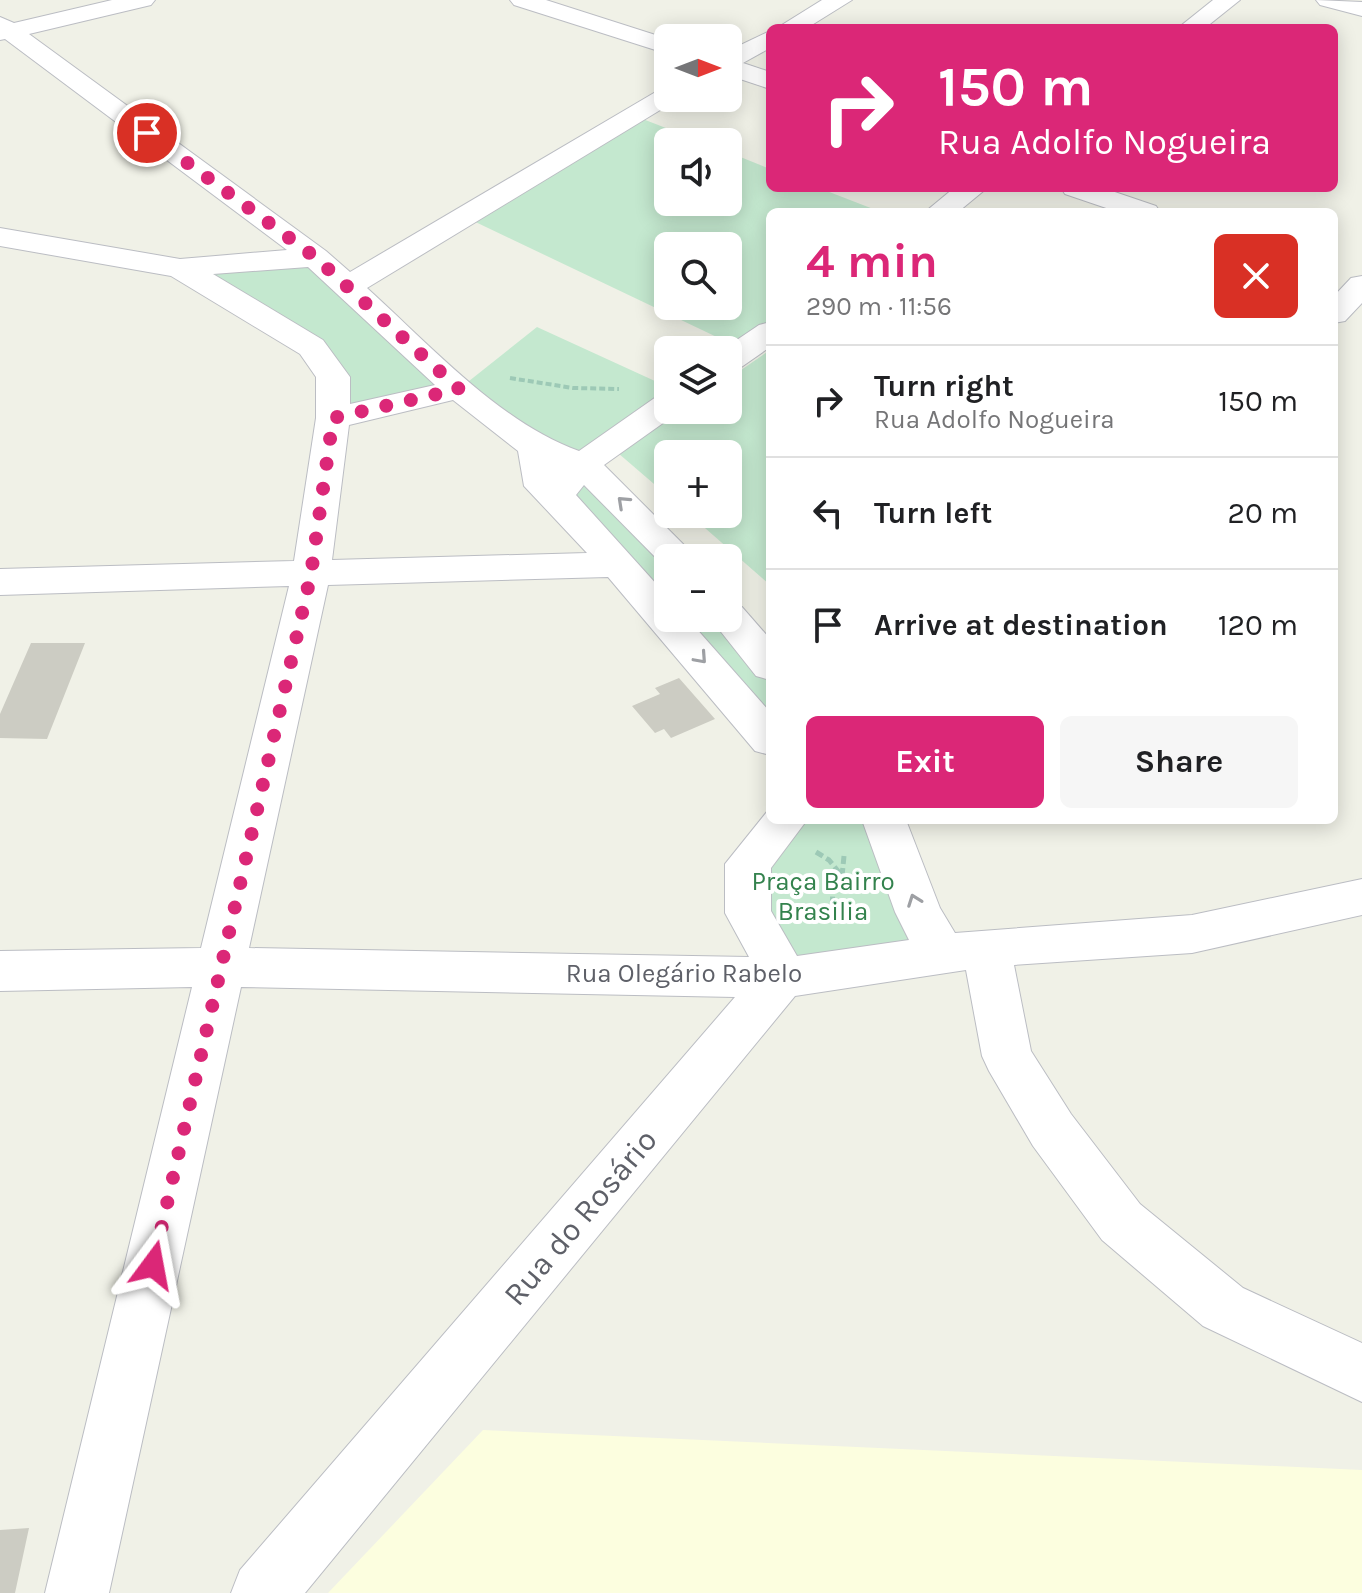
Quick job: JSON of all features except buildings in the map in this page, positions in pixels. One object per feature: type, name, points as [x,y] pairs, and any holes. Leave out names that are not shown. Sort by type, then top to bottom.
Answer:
[{"type":"street","points":[[3,29],[143,0]]},
{"type":"street","points":[[522,0],[654,42]]},
{"type":"street","points":[[796,24],[840,0]]},
{"type":"street","points":[[1195,24],[1228,0]]},
{"type":"street","points":[[1328,0],[1362,9]]},
{"type":"street","points":[[3,29],[315,257],[480,384],[535,447],[583,464],[664,544]]},
{"type":"street","points":[[742,55],[766,40]]},
{"type":"street","points":[[742,70],[766,79]]},
{"type":"street","points":[[349,286],[654,104]]},
{"type":"street","points":[[945,208],[967,192]]},
{"type":"street","points":[[1087,192],[1134,208]]},
{"type":"street","points":[[0,237],[180,268],[315,257]]},
{"type":"street","points":[[77,1593],[311,574],[333,418],[333,377],[312,347],[180,268]]},
{"type":"street","points":[[1338,276],[1362,285],[1338,310]]},
{"type":"street","points":[[742,351],[766,335]]},
{"type":"street","points":[[333,418],[480,384]]},
{"type":"street","points":[[557,496],[583,464],[654,414]]},
{"type":"street","points":[[535,447],[542,486],[557,496],[766,735]]},
{"type":"street","points":[[0,582],[618,564]]},
{"type":"street","points":[[741,632],[766,661]]},
{"type":"street","points":[[885,824],[918,912],[942,954],[986,948],[1007,1056],[1052,1130],[1121,1222],[1223,1307],[1362,1373]]},
{"type":"street","points":[[781,978],[775,959],[748,913],[748,864],[787,829]]},
{"type":"street","name":"Rua Olegário Rabelo","points":[[0,971],[223,967],[781,978],[986,948],[1192,934],[1362,897]]},
{"type":"street","name":"Rua do Rosário","points":[[263,1593],[781,978]]},
{"type":"path","points":[[480,384],[631,391]]},
{"type":"path","points":[[787,829],[829,860],[842,876],[833,886],[832,912]]},
{"type":"shaded area","points":[[483,1430],[1362,1470],[1362,1593],[328,1593]]},
{"type":"green space","points":[[635,116],[666,128],[654,128],[654,216],[742,216],[742,158],[766,167],[766,192],[829,192],[871,208],[766,208],[766,335],[744,350],[742,336],[715,336],[681,320],[742,320],[742,232],[654,232],[654,307],[465,217]]},
{"type":"green space","points":[[315,257],[459,389],[333,418],[329,372],[180,268]]},
{"type":"green space","points":[[537,327],[654,381],[654,414],[583,464],[459,389]]},
{"type":"green space","points":[[766,353],[766,581],[742,560],[742,544],[723,544],[705,528],[742,528],[742,440],[654,440],[654,484],[618,453],[661,424],[742,424],[742,369]]},
{"type":"green space","points":[[583,473],[654,545],[654,595],[565,495]]},
{"type":"green space","points":[[686,632],[728,632],[766,678],[766,722]]},
{"type":"green space","name":"Praça Bairro Brasilia","points":[[782,824],[886,824],[942,954],[781,978],[748,864]]},
{"type":"route","points":[[147,133],[315,257],[459,389],[333,418],[311,574],[153,1265]]}]
